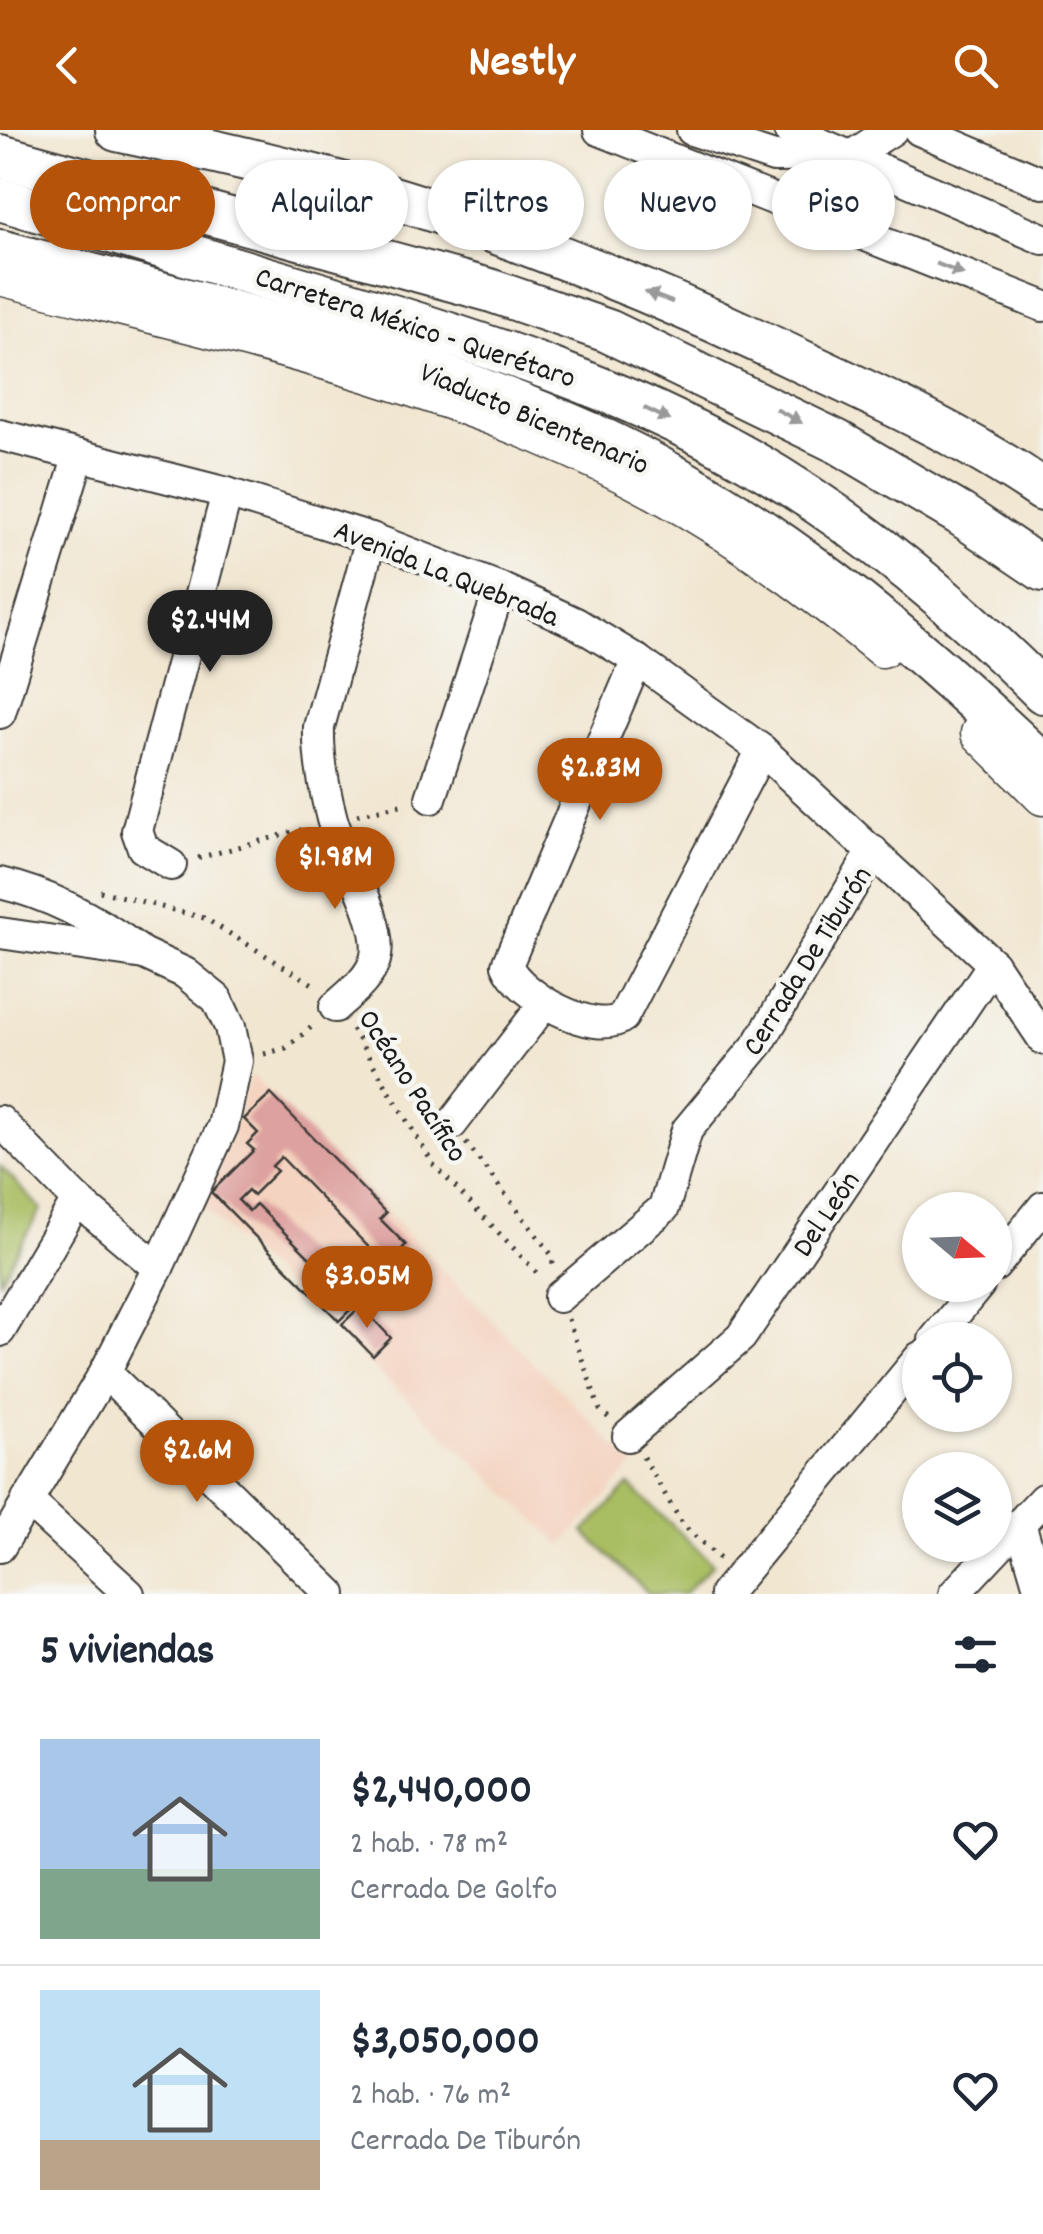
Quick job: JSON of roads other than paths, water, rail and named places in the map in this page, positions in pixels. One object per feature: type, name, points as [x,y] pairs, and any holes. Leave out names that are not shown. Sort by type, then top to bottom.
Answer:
[{"type":"highway","points":[[117,130],[226,154],[458,219],[702,314],[875,396],[1004,463],[1043,490]]},
{"type":"highway","points":[[0,156],[549,310],[662,354],[777,410],[960,514],[1043,570]]},
{"type":"highway","points":[[0,189],[484,316],[632,370],[742,426],[817,474],[934,563],[1043,660]]},
{"type":"highway","name":"Carretera México - Querétaro","points":[[0,199],[398,317],[600,387],[745,458],[823,505],[997,646],[1043,692]]},
{"type":"highway","name":"Viaducto Bicentenario","points":[[0,251],[406,362],[594,436],[765,533],[850,593],[1043,765]]},
{"type":"highway","points":[[875,396],[1043,453]]},
{"type":"main road","points":[[0,276],[394,384],[542,438],[632,478],[784,572],[847,620],[954,708],[1043,796]]},
{"type":"street","points":[[599,130],[1043,306]]},
{"type":"street","points":[[692,130],[774,157],[852,156],[892,130]]},
{"type":"street","points":[[789,130],[1043,239]]},
{"type":"street","points":[[920,130],[1043,183]]},
{"type":"street","name":"Avenida La Quebrada","points":[[0,435],[227,493],[371,538],[500,588],[576,624],[637,660],[762,750],[993,964],[1043,1039]]},
{"type":"street","points":[[0,714],[80,455]]},
{"type":"street","points":[[171,865],[143,848],[137,832],[227,493]]},
{"type":"street","points":[[960,514],[1043,592]]},
{"type":"street","points":[[335,1007],[363,982],[376,959],[376,934],[333,821],[318,752],[319,726],[371,538]]},
{"type":"street","points":[[431,798],[500,588]]},
{"type":"street","points":[[637,660],[506,965],[510,973],[545,1002],[571,1016],[604,1023],[623,1017],[762,750]]},
{"type":"street","name":"Cerrada De Tiburón","points":[[559,1297],[664,1208],[687,1130],[759,1043],[873,851]]},
{"type":"street","points":[[0,883],[98,921],[144,954],[185,973],[217,999],[230,1027],[237,1061],[223,1126],[158,1268],[105,1372],[0,1547]]},
{"type":"street","points":[[0,933],[144,954]]},
{"type":"street","name":"Del León","points":[[628,1436],[741,1337],[993,964]]},
{"type":"street","points":[[452,1124],[545,1002]]},
{"type":"street","points":[[0,1121],[77,1200],[158,1268]]},
{"type":"street","points":[[0,1331],[77,1200]]},
{"type":"street","points":[[1012,1245],[1043,1207]]},
{"type":"street","points":[[949,1322],[965,1302]]},
{"type":"street","points":[[105,1372],[332,1594]]},
{"type":"street","points":[[740,1589],[902,1380]]},
{"type":"street","points":[[954,1594],[1043,1499]]},
{"type":"street","points":[[28,1500],[129,1594]]},
{"type":"street","points":[[1020,1523],[1041,1594]]}]
